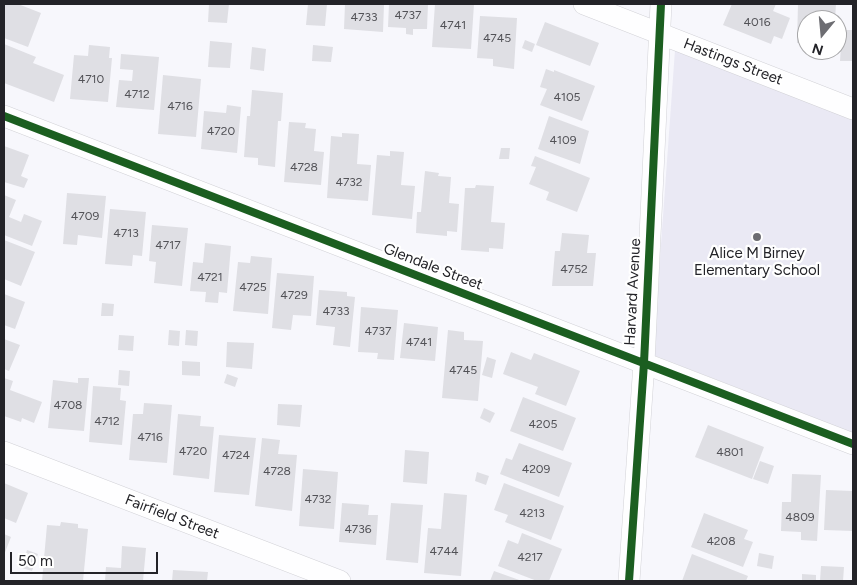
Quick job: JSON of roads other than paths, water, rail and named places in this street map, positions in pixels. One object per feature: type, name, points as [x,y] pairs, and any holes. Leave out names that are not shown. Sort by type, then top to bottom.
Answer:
[{"type":"street","name":"Hastings Street","points":[[584,4],[853,109]]},
{"type":"street","name":"Harvard Avenue","points":[[628,581],[644,363],[661,4]]},
{"type":"street","name":"Glendale Street","points":[[4,116],[853,444]]},
{"type":"street","name":"Fairfield Street","points":[[4,452],[340,581]]},
{"type":"place","name":"Alice M Birney Elementary School","points":[[757,237]]}]
